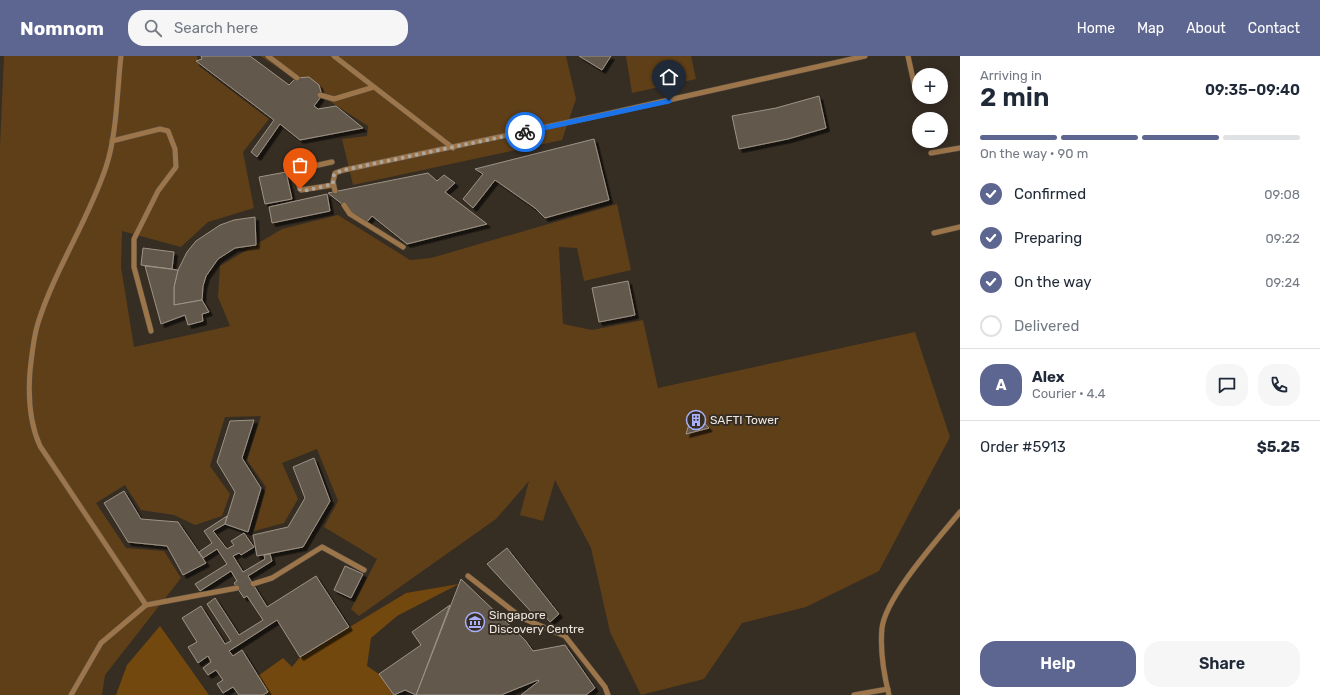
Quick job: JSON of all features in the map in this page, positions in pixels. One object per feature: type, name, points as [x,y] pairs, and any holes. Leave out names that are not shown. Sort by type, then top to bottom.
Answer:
[{"type":"lane","points":[[121,56],[112,141],[106,167],[93,199],[67,252],[37,324],[33,345],[29,403],[34,433],[40,446],[146,605]]},
{"type":"lane","points":[[268,56],[297,78]]},
{"type":"lane","points":[[334,56],[453,148]]},
{"type":"lane","points":[[335,191],[333,177],[335,173],[344,170],[453,148],[864,56]]},
{"type":"lane","points":[[908,56],[912,74]]},
{"type":"lane","points":[[320,95],[334,99],[374,87]]},
{"type":"lane","points":[[112,141],[160,129],[168,130],[175,149],[176,167],[158,191],[134,239],[134,267],[151,331]]},
{"type":"lane","points":[[931,153],[960,148]]},
{"type":"lane","points":[[332,162],[300,169],[296,174],[301,190],[333,184]]},
{"type":"lane","points":[[344,205],[350,214],[403,247]]},
{"type":"lane","points":[[934,233],[960,227]]},
{"type":"lane","points":[[854,695],[888,692],[882,648],[882,627],[888,608],[924,555],[960,512]]},
{"type":"lane","points":[[253,584],[272,578],[322,547],[364,570]]},
{"type":"lane","points":[[468,576],[522,618],[565,636],[605,687],[608,695]]},
{"type":"lane","points":[[71,695],[101,643],[146,605],[237,588]]},
{"type":"shaded area","points":[[4,56],[197,56],[199,66],[269,119],[243,152],[254,208],[208,222],[181,247],[122,231],[121,267],[134,347],[230,326],[218,297],[220,266],[282,229],[338,215],[410,260],[431,258],[617,204],[631,270],[584,281],[577,248],[559,247],[563,324],[592,330],[643,320],[658,388],[915,332],[950,437],[879,571],[806,607],[742,623],[704,679],[641,695],[610,632],[591,548],[555,480],[543,521],[520,515],[529,481],[496,519],[359,616],[351,609],[377,559],[324,527],[338,501],[317,449],[282,463],[298,499],[284,523],[254,531],[266,487],[247,460],[261,416],[225,417],[210,466],[230,494],[222,516],[195,525],[174,515],[141,510],[125,485],[96,503],[126,548],[164,551],[181,578],[105,675],[102,695],[0,695],[0,146]]},
{"type":"shaded area","points":[[260,56],[566,56],[576,99],[562,140],[353,185],[342,139],[367,136],[368,126]]},
{"type":"shaded area","points":[[626,56],[691,56],[696,79],[632,93]]},
{"type":"shaded area","points":[[459,584],[397,616],[371,638],[367,666],[379,674],[394,695],[263,695],[268,692],[258,676],[283,658],[292,667],[300,657],[406,593]]},
{"type":"shaded area","points":[[160,626],[209,695],[116,695],[127,665]]},
{"type":"building","points":[[201,56],[250,56],[289,85],[296,78],[309,77],[319,85],[321,92],[320,98],[314,106],[318,109],[336,106],[363,128],[300,140],[280,124],[257,157],[251,152],[274,120],[196,61],[202,59]]},
{"type":"building","points":[[579,56],[611,56],[602,70]]},
{"type":"building","points":[[819,96],[826,128],[788,139],[739,149],[732,116],[776,108]]},
{"type":"building","points":[[594,139],[609,200],[545,218],[535,208],[495,180],[473,208],[463,199],[483,174],[475,169]]},
{"type":"building","points":[[286,172],[292,199],[265,204],[259,177]]},
{"type":"building","points":[[428,173],[437,181],[444,175],[455,183],[445,192],[487,224],[407,244],[372,216],[366,223],[328,193]]},
{"type":"building","points":[[327,194],[330,211],[272,223],[269,207]]},
{"type":"building","points":[[255,217],[256,245],[235,248],[218,259],[206,276],[203,286],[202,300],[174,305],[174,287],[178,270],[187,252],[196,241],[220,225],[234,220]]},
{"type":"building","points":[[143,248],[174,252],[172,269],[141,265]]},
{"type":"building","points":[[145,266],[178,270],[174,287],[174,305],[202,300],[209,312],[202,314],[203,321],[188,325],[185,315],[161,324]]},
{"type":"building","points":[[628,281],[635,315],[599,322],[592,288]]},
{"type":"building","name":"SAFTI Tower","points":[[693,411],[709,428],[686,434]]},
{"type":"building","points":[[254,420],[242,458],[261,488],[248,532],[225,524],[235,492],[217,462],[230,421]]},
{"type":"building","points":[[314,458],[330,501],[303,547],[257,556],[253,535],[288,527],[305,498],[293,467]]},
{"type":"building","points":[[124,491],[141,519],[178,522],[206,563],[183,575],[167,546],[128,542],[104,503]]},
{"type":"building","points":[[227,516],[225,524],[213,531],[227,549],[234,545],[231,541],[244,533],[254,547],[241,555],[239,553],[233,556],[243,572],[265,559],[264,555],[270,554],[272,561],[248,576],[267,607],[316,576],[349,627],[300,657],[277,620],[229,651],[233,656],[242,650],[268,692],[263,695],[239,695],[233,687],[223,693],[217,684],[223,680],[216,670],[208,675],[203,668],[211,662],[208,656],[198,663],[188,647],[197,642],[182,618],[201,606],[225,644],[231,641],[207,604],[215,598],[239,635],[263,620],[247,596],[244,598],[234,583],[237,581],[231,571],[200,591],[195,584],[227,564],[217,549],[203,558],[199,552],[212,543],[204,531]]},
{"type":"building","points":[[507,548],[559,614],[550,622],[541,612],[536,617],[487,564]]},
{"type":"building","points":[[345,566],[363,574],[351,598],[334,590]]},
{"type":"building","name":"Singapore Discovery Centre","points":[[461,579],[525,640],[533,651],[565,645],[595,688],[586,695],[521,695],[539,681],[538,680],[501,695],[416,695]]},
{"type":"building","points":[[450,605],[416,695],[405,690],[394,695],[379,674],[421,645],[412,632]]},
{"type":"way so far","points":[[300,189],[304,191],[333,184],[333,177],[335,173],[344,170],[525,132]]},
{"type":"place","name":"SAFTI Tower","points":[[696,420]]},
{"type":"place","name":"Singapore Discovery Centre","points":[[475,622]]},
{"type":"route","points":[[525,132],[669,101]]}]
